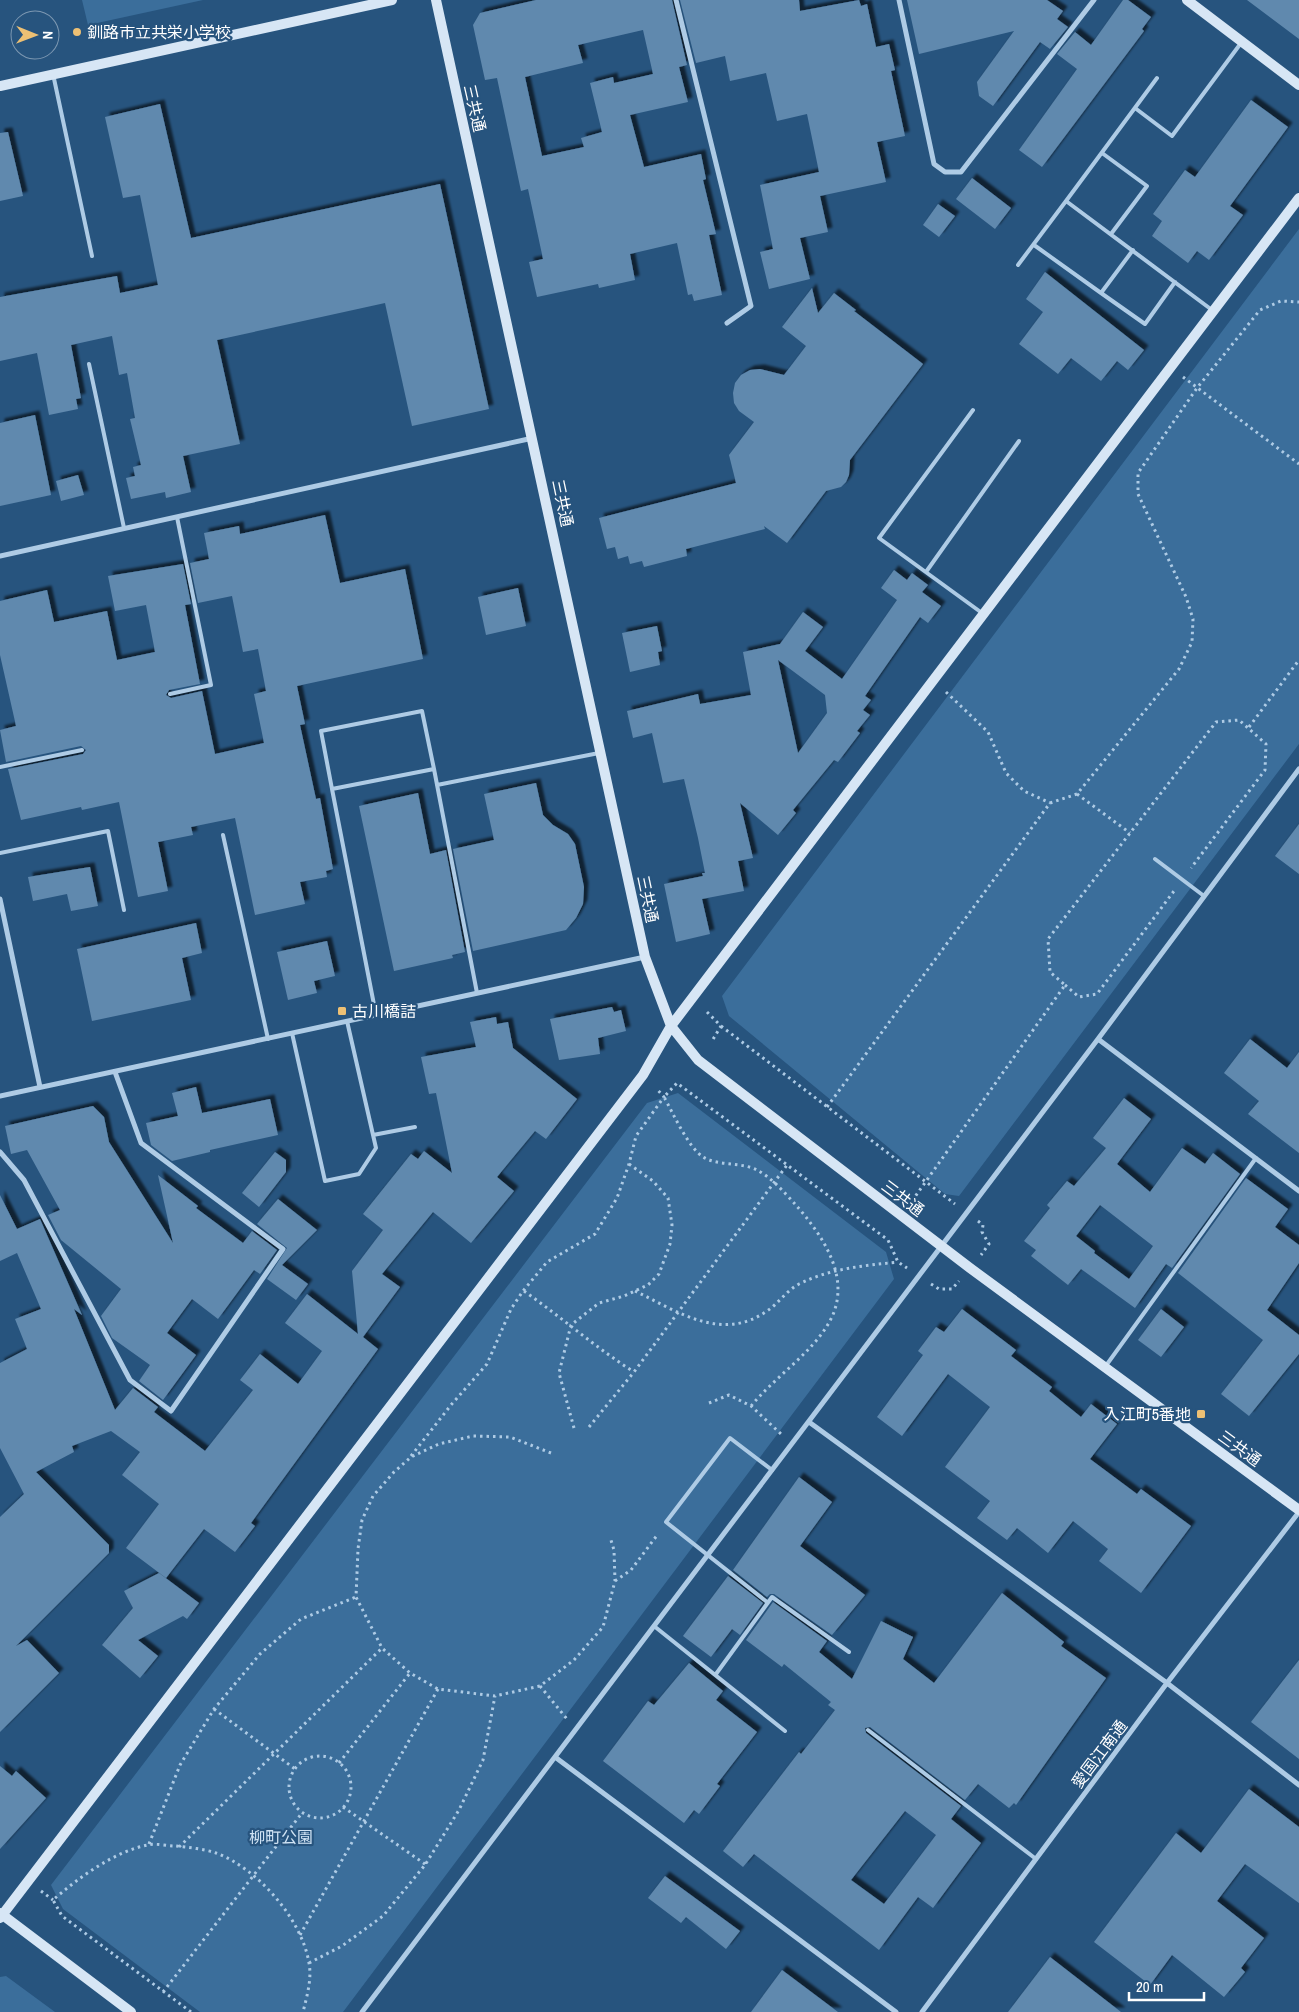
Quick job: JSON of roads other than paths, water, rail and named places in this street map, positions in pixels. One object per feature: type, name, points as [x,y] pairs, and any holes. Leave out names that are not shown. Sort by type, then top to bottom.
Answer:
[{"type":"street","points":[[0,86],[392,0]]},
{"type":"street","name":"三共通","points":[[436,0],[646,957],[671,1026],[698,1060],[902,1216],[942,1244],[970,1268],[1299,1511]]},
{"type":"street","points":[[676,0],[751,306],[727,323]]},
{"type":"street","points":[[899,0],[934,164],[945,172],[961,172],[1094,0]]},
{"type":"street","points":[[1186,0],[1299,84]]},
{"type":"street","points":[[131,2012],[1,1915],[643,1075],[671,1026],[1299,198]]},
{"type":"street","points":[[0,556],[533,438]]},
{"type":"street","points":[[362,2012],[1098,1040],[1299,769]]},
{"type":"street","points":[[0,899],[40,1087]]},
{"type":"street","points":[[0,1096],[646,957]]},
{"type":"street","points":[[1098,1040],[1299,1191]]},
{"type":"street","points":[[0,1152],[24,1180],[130,1380],[171,1411],[283,1249],[141,1142],[115,1072]]},
{"type":"street","points":[[809,1422],[1167,1683],[1299,1785]]},
{"type":"street","name":"愛国江南通","points":[[922,2012],[1167,1683],[1299,1511]]},
{"type":"street","points":[[555,1757],[896,2012]]},
{"type":"lane","points":[[1135,108],[1172,136],[1242,42]]},
{"type":"lane","points":[[53,74],[92,256]]},
{"type":"lane","points":[[1018,265],[1157,78]]},
{"type":"lane","points":[[1102,153],[1147,186],[1111,234]]},
{"type":"lane","points":[[1066,201],[1214,311]]},
{"type":"lane","points":[[1034,245],[1145,324],[1175,282]]},
{"type":"lane","points":[[1101,293],[1133,250]]},
{"type":"lane","points":[[89,364],[124,528]]},
{"type":"lane","points":[[973,410],[879,538],[984,615]]},
{"type":"lane","points":[[926,572],[1019,441]]},
{"type":"lane","points":[[170,694],[212,685],[177,517]]},
{"type":"lane","points":[[376,1015],[321,731],[339,727],[422,711],[478,993]]},
{"type":"lane","points":[[0,767],[82,750]]},
{"type":"lane","points":[[437,785],[601,752]]},
{"type":"lane","points":[[332,789],[434,769]]},
{"type":"lane","points":[[0,854],[108,831],[124,910]]},
{"type":"lane","points":[[223,836],[268,1038]]},
{"type":"lane","points":[[1155,858],[1204,896]]},
{"type":"lane","points":[[292,1033],[325,1181],[358,1174],[376,1148],[346,1021]]},
{"type":"lane","points":[[373,1135],[415,1127]]},
{"type":"lane","points":[[1105,1367],[1256,1158]]},
{"type":"lane","points":[[767,1602],[666,1522],[730,1438],[772,1470]]},
{"type":"lane","points":[[716,1674],[772,1597],[848,1652]]},
{"type":"lane","points":[[654,1626],[785,1731]]},
{"type":"lane","points":[[868,1730],[1036,1859]]},
{"type":"place","name":"釧路市立共栄小学校","points":[[77,32]]},
{"type":"place","name":"古川橋詰","points":[[342,1011]]},
{"type":"place","name":"入江町5番地","points":[[1201,1414]]},
{"type":"park label","name":"柳町公園","points":[[281,1837]]}]
